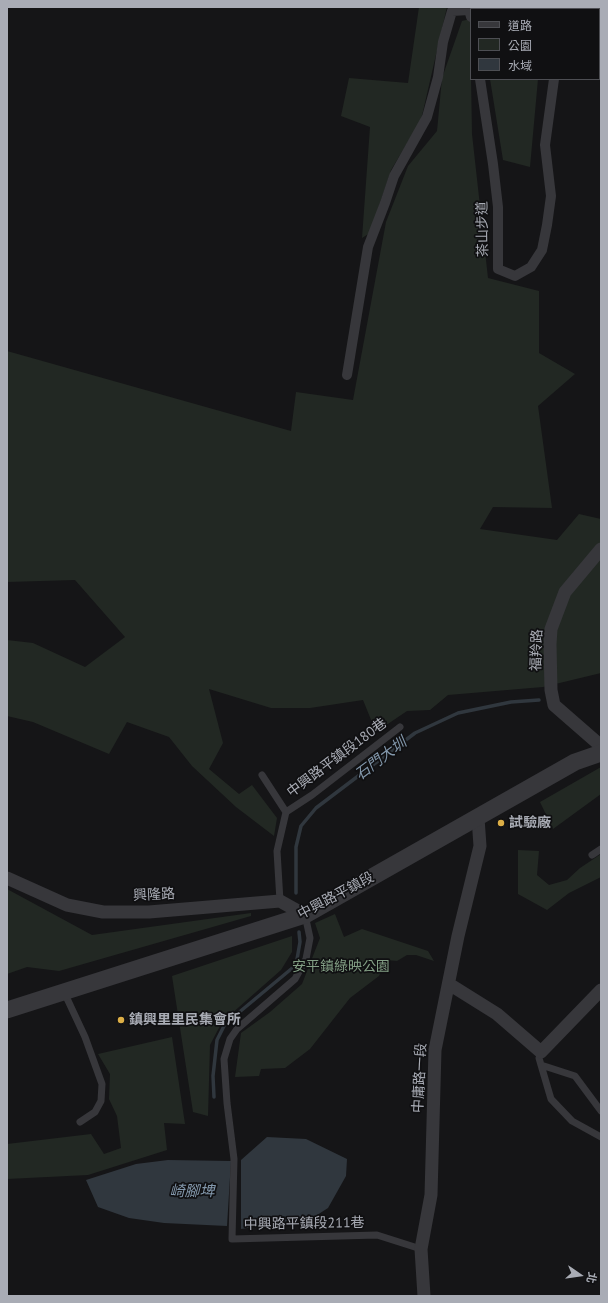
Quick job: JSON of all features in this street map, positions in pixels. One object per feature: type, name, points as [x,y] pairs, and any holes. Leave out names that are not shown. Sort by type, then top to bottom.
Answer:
[{"type":"street","points":[[347,375],[368,247],[394,176],[427,117],[438,77],[443,42],[452,11],[469,10],[470,14]]},
{"type":"street","name":"茶山步道","points":[[480,80],[498,207],[498,269],[515,276],[531,267],[542,250],[547,225],[551,196],[545,145],[554,80]]},
{"type":"street","name":"福羚路","points":[[601,549],[565,592],[551,629],[550,644],[551,690],[554,705],[601,746]]},
{"type":"street","name":"中興路平鎮段","points":[[7,1010],[305,915],[575,762],[601,753]]},
{"type":"street","name":"中庸路一段","points":[[424,1296],[421,1249],[431,1195],[435,1050],[458,936],[480,846],[478,818]]},
{"type":"street","name":"興隆路","points":[[7,878],[67,905],[103,912],[149,912],[280,901]]},
{"type":"street","points":[[280,901],[305,915]]},
{"type":"street","points":[[449,984],[497,1014],[541,1059],[551,1044],[601,990]]},
{"type":"lane","name":"中興路平鎮段180巷","points":[[280,901],[277,851],[286,812],[312,795],[400,727]]},
{"type":"lane","points":[[262,775],[286,812]]},
{"type":"lane","points":[[592,855],[601,849]]},
{"type":"lane","name":"中興路平鎮段211巷","points":[[305,915],[310,938],[306,959],[295,979],[237,1029],[230,1039],[224,1059],[226,1103],[234,1158],[232,1239],[377,1235],[421,1249]]},
{"type":"lane","points":[[64,992],[85,1038],[102,1084],[101,1101],[95,1112],[80,1122]]},
{"type":"lane","points":[[541,1059],[575,1076],[601,1111]]},
{"type":"lane","points":[[541,1059],[551,1099],[572,1121],[601,1137]]},
{"type":"green space","points":[[419,7],[447,7],[421,120],[391,170],[370,233],[362,238],[370,127],[341,116],[349,78],[408,83]]},
{"type":"green space","points":[[478,7],[564,7],[562,8]]},
{"type":"green space","points":[[470,19],[472,134],[488,278],[539,291],[539,353],[575,374],[538,406],[552,508],[493,507],[480,529],[557,540],[579,514],[601,519],[601,673],[543,687],[448,695],[430,710],[407,711],[376,732],[363,700],[310,708],[271,708],[209,689],[223,743],[209,769],[239,794],[252,785],[277,818],[274,836],[236,807],[192,766],[169,737],[127,722],[109,754],[33,722],[7,716],[7,640],[33,643],[85,667],[125,637],[75,580],[7,582],[7,351],[291,431],[296,392],[353,400],[386,222],[408,166],[437,131],[442,78],[462,21]]},
{"type":"green space","points":[[490,80],[538,80],[530,167],[503,160]]},
{"type":"green space","points":[[601,767],[601,794],[553,829],[540,802]]},
{"type":"green space","points":[[518,850],[539,851],[537,875],[549,885],[567,880],[580,868],[601,854],[601,877],[569,893],[547,910],[518,894]]},
{"type":"green space","points":[[7,889],[92,935],[251,913],[251,916],[59,971],[27,967],[7,974]]},
{"type":"green space","name":"安平鎮綠映公園","points":[[335,914],[344,937],[362,929],[428,951],[434,961],[416,955],[407,955],[397,961],[386,960],[379,976],[350,998],[310,1049],[285,1068],[261,1069],[259,1076],[235,1077],[241,1033],[270,1012],[302,984],[320,938],[315,923]]},
{"type":"green space","points":[[292,936],[292,952],[281,970],[222,1022],[210,1045],[208,1116],[193,1112],[172,976]]},
{"type":"green space","points":[[172,1037],[185,1124],[164,1123],[167,1150],[88,1175],[7,1179],[7,1144],[91,1134],[104,1154],[121,1148],[117,1116],[109,1099],[110,1074],[98,1054]]},
{"type":"water","name":"崎腳埤","points":[[267,1137],[306,1139],[347,1159],[346,1176],[328,1208],[314,1217],[241,1229],[241,1160]]},
{"type":"water","name":"崎腳埤","points":[[168,1160],[231,1161],[227,1226],[164,1223],[129,1218],[98,1207],[86,1180],[136,1164]]},
{"type":"waterway","name":"石門大圳","points":[[296,893],[296,847],[301,826],[316,808],[415,733],[458,713],[511,702],[539,700]]},
{"type":"waterway","name":"石門大圳","points":[[214,1097],[213,1076],[217,1040],[225,1024],[296,965],[300,942],[299,932]]},
{"type":"place","name":"試驗廠","points":[[501,823]]},
{"type":"place","name":"鎮興里里民集會所","points":[[121,1020]]}]
